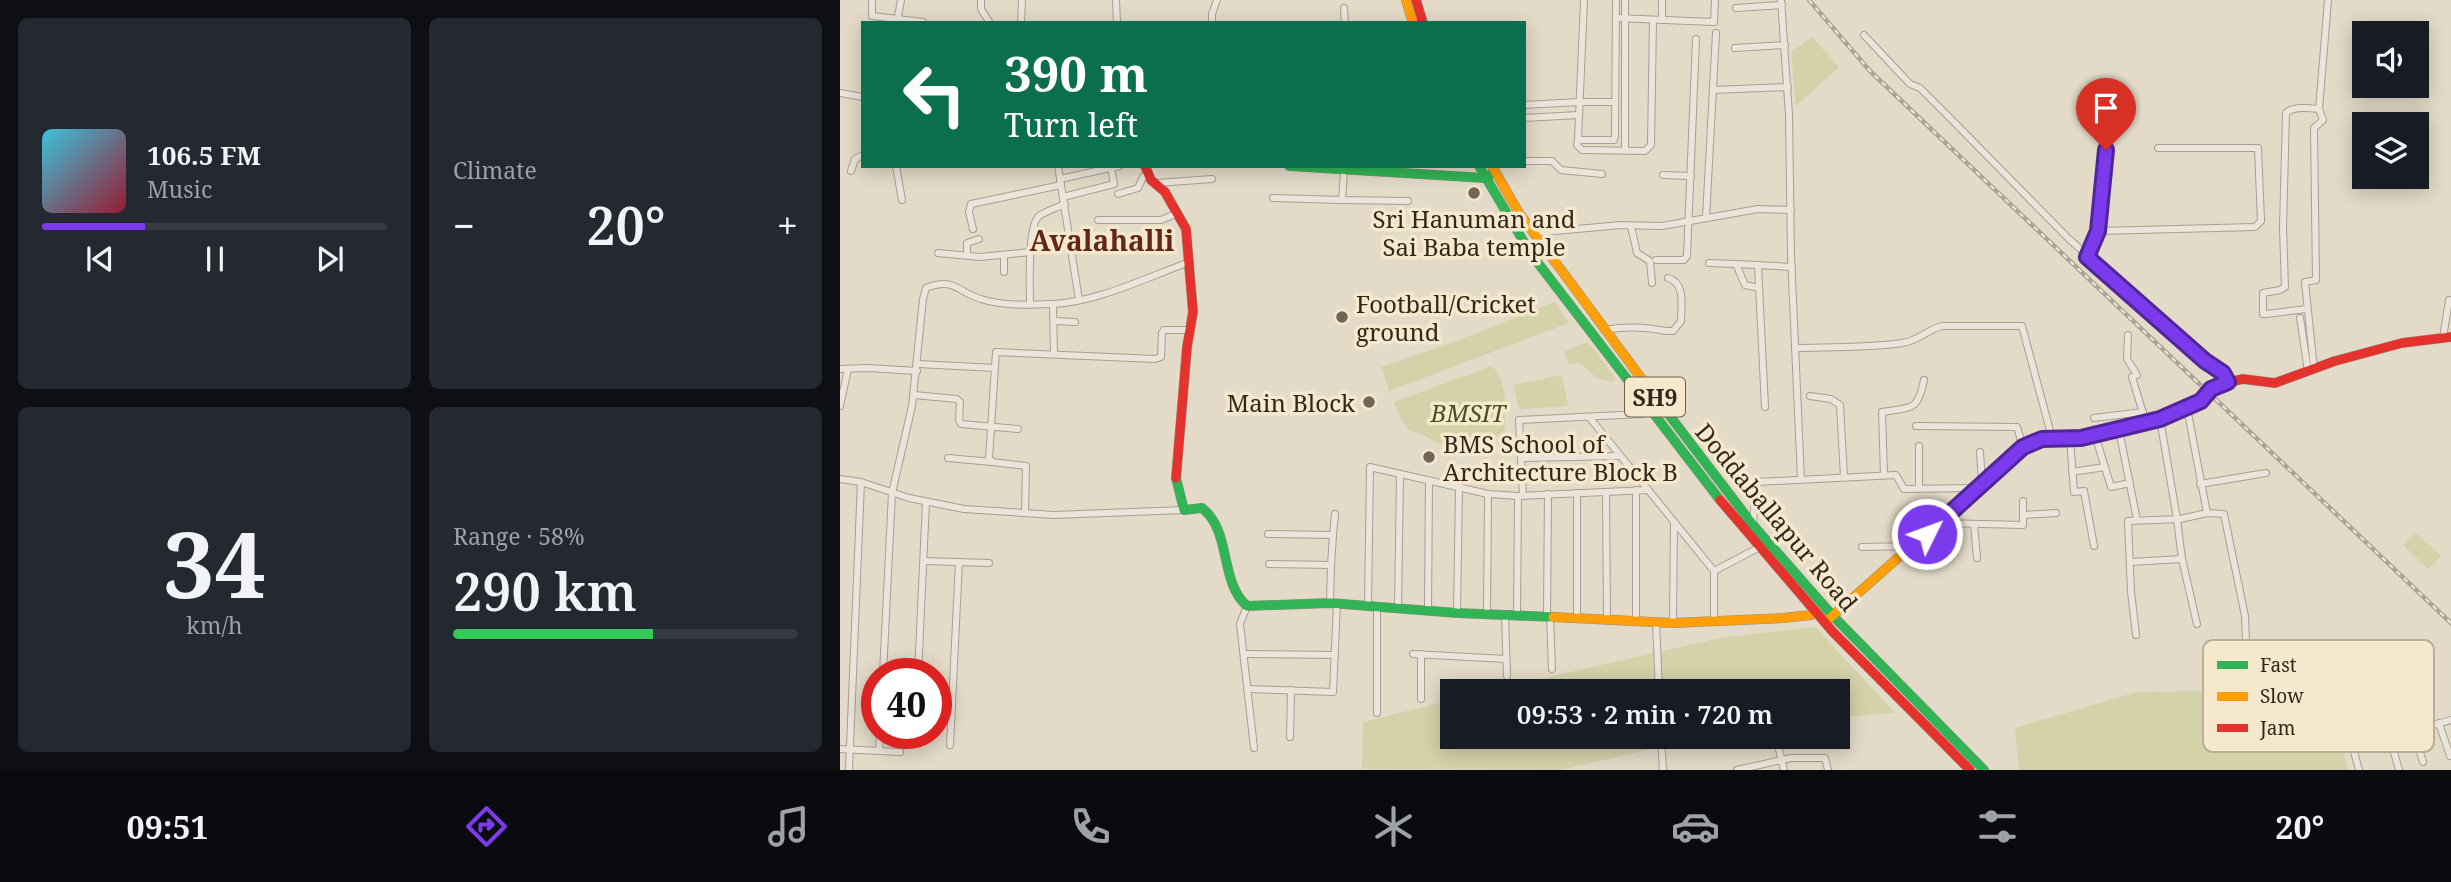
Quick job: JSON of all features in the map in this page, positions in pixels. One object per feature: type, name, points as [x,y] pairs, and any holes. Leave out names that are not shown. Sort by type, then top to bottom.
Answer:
[{"type":"street","points":[[873,0],[871,19],[897,21],[901,0]]},
{"type":"street","points":[[981,0],[981,9],[989,21]]},
{"type":"street","points":[[1021,21],[1022,0]]},
{"type":"street","points":[[1116,0],[1117,21]]},
{"type":"street","points":[[1212,21],[1216,0]]},
{"type":"street","points":[[1406,0],[1412,21]]},
{"type":"street","points":[[1416,0],[1422,21]]},
{"type":"street","points":[[1584,0],[1577,145],[1582,150],[1645,151],[1651,145],[1653,20]]},
{"type":"street","points":[[1578,140],[1614,139],[1616,0]]},
{"type":"street","points":[[1625,0],[1625,150]]},
{"type":"street","points":[[1662,0],[1662,20]]},
{"type":"street","points":[[1616,18],[1714,22],[1715,0]]},
{"type":"street","points":[[2319,110],[2294,109],[2286,113],[2283,228],[2285,287],[2265,292],[2262,297],[2263,314],[2310,309],[2305,282],[2316,280],[2314,128],[2323,120],[2319,110],[2328,0]]},
{"type":"street","points":[[1737,8],[1781,2],[1788,87],[1801,479]]},
{"type":"street","points":[[1344,8],[1345,21]]},
{"type":"street","points":[[1706,218],[1716,33]]},
{"type":"street","points":[[1864,35],[1910,84],[1920,88],[2087,257],[2205,361],[2223,373],[2228,382]]},
{"type":"street","points":[[1656,260],[1686,259],[1696,39]]},
{"type":"street","points":[[1735,48],[1785,45]]},
{"type":"street","points":[[1713,90],[1788,87]]},
{"type":"street","points":[[840,93],[861,97]]},
{"type":"street","points":[[1526,105],[1615,102]]},
{"type":"street","points":[[1526,118],[1578,115]]},
{"type":"street","points":[[2087,257],[2098,231],[2106,150],[2100,122]]},
{"type":"street","points":[[2098,231],[2255,227],[2261,221],[2258,148],[2158,148]]},
{"type":"street","points":[[851,171],[855,159],[861,156]]},
{"type":"street","points":[[1526,161],[1552,161],[1561,170],[1602,174]]},
{"type":"street","points":[[896,168],[902,200]]},
{"type":"street","points":[[1058,168],[1079,300]]},
{"type":"street","points":[[973,229],[969,206],[971,204],[1111,168]]},
{"type":"street","points":[[1030,304],[1030,252],[1035,222],[1039,216],[1064,200],[1114,184],[1115,168]]},
{"type":"street","points":[[1328,168],[1485,178],[1493,168]]},
{"type":"street","name":"Doddaballapur Road","points":[[1480,168],[1531,254],[1670,436],[1760,547],[1819,608]]},
{"type":"street","name":"Doddaballapur Road","points":[[1493,168],[1533,233],[1753,525],[1829,620],[1970,770]]},
{"type":"street","points":[[1118,194],[1138,188],[1147,170],[1178,213],[1186,229],[1193,312],[1177,477],[1184,510]]},
{"type":"street","points":[[1342,200],[1345,170]]},
{"type":"street","points":[[1663,175],[1691,176]]},
{"type":"street","points":[[1157,183],[1212,179]]},
{"type":"street","points":[[1273,198],[1408,201]]},
{"type":"street","points":[[1533,233],[1688,223],[1758,209],[1791,210]]},
{"type":"street","points":[[1098,220],[1161,220],[1178,213]]},
{"type":"street","points":[[1631,226],[1637,253],[1651,264],[1652,283]]},
{"type":"street","points":[[967,254],[967,243],[979,239]]},
{"type":"street","points":[[938,253],[980,257],[1030,252]]},
{"type":"street","points":[[1004,255],[1004,272]]},
{"type":"street","points":[[884,658],[892,493],[914,396],[926,288],[937,284],[950,284],[982,300],[1053,304],[1117,289],[1190,262]]},
{"type":"street","points":[[1709,263],[1792,267]]},
{"type":"street","points":[[1736,264],[1745,285],[1759,288]]},
{"type":"street","points":[[1758,265],[1765,407]]},
{"type":"street","points":[[1604,330],[1630,327],[1673,331],[1681,321],[1680,288],[1675,280],[1668,278]]},
{"type":"street","points":[[1829,620],[2023,447],[2052,438],[2070,439],[2146,424],[2201,401],[2211,389],[2228,382],[2243,379],[2275,383],[2403,343],[2447,337],[2449,300]]},
{"type":"street","points":[[1053,304],[1054,354]]},
{"type":"street","points":[[2306,309],[2312,350],[2311,370]]},
{"type":"street","points":[[2311,370],[2304,352],[2302,318],[2306,342],[2312,350]]},
{"type":"street","points":[[1054,321],[1075,322]]},
{"type":"street","points":[[1795,348],[1902,343],[1921,338],[1930,329],[1942,326],[2022,326],[2052,438]]},
{"type":"street","points":[[992,462],[988,451],[992,427],[995,353],[998,351],[1156,359],[1163,350],[1164,330],[1190,330]]},
{"type":"street","points":[[2128,335],[2127,359],[2137,375],[2132,377],[2146,424]]},
{"type":"street","points":[[2304,352],[2312,350]]},
{"type":"street","points":[[840,369],[995,368]]},
{"type":"street","points":[[840,406],[849,369]]},
{"type":"street","points":[[1884,475],[1882,412],[1912,407],[1920,400],[1924,380]]},
{"type":"street","points":[[914,396],[957,399],[960,402],[959,422],[1018,429]]},
{"type":"street","points":[[1810,396],[1831,399],[1840,405],[1844,477]]},
{"type":"street","points":[[2187,408],[2207,513]]},
{"type":"street","points":[[2094,418],[2143,412]]},
{"type":"street","points":[[1517,615],[1521,458],[1519,420],[1642,414]]},
{"type":"street","points":[[1589,416],[1714,571],[1714,622]]},
{"type":"street","points":[[2160,419],[2182,559],[2197,624]]},
{"type":"street","points":[[1916,426],[2017,427],[2023,447]]},
{"type":"street","points":[[2119,430],[2137,520]]},
{"type":"street","points":[[2095,435],[2111,487],[2130,483]]},
{"type":"street","points":[[2070,439],[2074,492],[2084,491],[2094,546]]},
{"type":"street","points":[[1919,446],[1919,488]]},
{"type":"street","points":[[1980,452],[1980,487]]},
{"type":"street","points":[[1521,458],[1620,456]]},
{"type":"street","points":[[948,458],[1026,466],[1025,513]]},
{"type":"street","points":[[1377,713],[1370,467],[1488,494],[1520,496],[1648,489]]},
{"type":"street","points":[[2072,472],[2105,467]]},
{"type":"street","points":[[2200,484],[2266,473]]},
{"type":"street","points":[[1398,609],[1400,474]]},
{"type":"street","points":[[1753,525],[1756,482],[1896,475],[1904,489],[1980,487]]},
{"type":"street","points":[[840,480],[861,482],[926,502],[964,509],[1054,515],[1202,508],[1211,515],[1236,594],[1247,606],[1333,603],[1457,613],[1672,623],[1783,618],[1811,615],[1819,608]]},
{"type":"street","points":[[1428,611],[1429,481]]},
{"type":"street","points":[[849,770],[861,482]]},
{"type":"street","points":[[1457,613],[1459,488]]},
{"type":"street","points":[[1636,490],[1636,621]]},
{"type":"street","points":[[1606,492],[1607,619]]},
{"type":"street","points":[[1577,493],[1577,618]]},
{"type":"street","points":[[1487,614],[1488,494]]},
{"type":"street","points":[[1548,494],[1552,669]]},
{"type":"street","points":[[1940,523],[2023,525],[2023,501]]},
{"type":"street","points":[[919,658],[926,502]]},
{"type":"street","points":[[2023,515],[2056,513]]},
{"type":"street","points":[[2136,635],[2128,521],[2177,519],[2207,513],[2221,514],[2226,518],[2245,616],[2246,640]]},
{"type":"street","points":[[1248,689],[1334,692],[1331,565],[1335,514]]},
{"type":"street","points":[[1672,623],[1674,522]]},
{"type":"street","points":[[1974,524],[1977,558]]},
{"type":"street","points":[[1268,534],[1333,535]]},
{"type":"street","points":[[1862,547],[1915,545]]},
{"type":"street","points":[[1714,571],[1760,547]]},
{"type":"street","points":[[2130,562],[2182,559]]},
{"type":"street","points":[[923,561],[989,563]]},
{"type":"street","points":[[952,704],[959,562]]},
{"type":"street","points":[[1269,564],[1331,565]]},
{"type":"street","points":[[1247,606],[1240,624],[1254,748]]},
{"type":"street","points":[[1505,615],[1507,676]]},
{"type":"street","name":"Doddaballapur Road","points":[[1829,620],[1984,770]]},
{"type":"street","points":[[1656,622],[1658,679]]},
{"type":"street","points":[[1244,654],[1335,655]]},
{"type":"street","points":[[1421,699],[1417,654],[1506,659]]},
{"type":"street","points":[[1290,737],[1291,690]]},
{"type":"street","points":[[2434,725],[2451,720]]},
{"type":"street","points":[[2439,723],[2450,756]]},
{"type":"street","points":[[840,749],[900,752]]},
{"type":"street","points":[[1662,749],[1663,770]]},
{"type":"street","points":[[1779,749],[1784,770]]},
{"type":"street","points":[[2354,752],[2359,770]]},
{"type":"street","points":[[2394,752],[2399,770]]},
{"type":"street","points":[[2420,752],[2423,762]]},
{"type":"street","points":[[1737,770],[1782,760],[1825,758],[1828,770]]},
{"type":"green space","points":[[1812,37],[1839,67],[1796,106],[1791,52]]},
{"type":"green space","points":[[1555,302],[1569,323],[1389,391],[1382,367]]},
{"type":"green space","points":[[1588,342],[1616,379],[1611,382],[1598,379],[1580,363],[1569,364],[1564,352]]},
{"type":"green space","name":"BMSIT","points":[[1492,366],[1503,387],[1505,430],[1492,440],[1462,449],[1438,444],[1409,430],[1402,421],[1394,402]]},
{"type":"green space","points":[[1562,375],[1568,406],[1519,409],[1513,385]]},
{"type":"green space","points":[[2415,532],[2441,556],[2428,569],[2403,545]]},
{"type":"green space","points":[[1815,627],[1895,713],[1850,716],[1850,679],[1541,679],[1720,638]]},
{"type":"green space","points":[[2203,691],[2203,752],[2344,752],[2348,770],[2019,770],[2015,728],[2137,692]]},
{"type":"green space","points":[[1440,703],[1440,749],[1652,749],[1560,770],[1362,769],[1363,722]]},
{"type":"railway","points":[[1809,0],[1870,71],[2451,623]]},
{"type":"traffic: fast","points":[[1322,168],[1485,178],[1490,175]]},
{"type":"traffic: fast","points":[[1480,168],[1531,254],[1720,500]]},
{"type":"traffic: fast","points":[[1650,390],[1753,525],[1833,616],[1984,770]]},
{"type":"traffic: fast","points":[[1176,478],[1184,510],[1202,508],[1218,530],[1232,584],[1247,606],[1330,603],[1553,617]]},
{"type":"traffic: slow","points":[[1406,0],[1412,21]]},
{"type":"traffic: slow","points":[[1493,168],[1519,213],[1650,390]]},
{"type":"traffic: slow","points":[[1829,619],[2023,447],[2042,439],[2081,438],[2119,429]]},
{"type":"traffic: slow","points":[[1553,617],[1673,623],[1783,618],[1811,615],[1816,611]]},
{"type":"traffic: jam","points":[[1416,0],[1422,21]]},
{"type":"traffic: jam","points":[[1146,168],[1151,180],[1165,192],[1186,229],[1193,312],[1187,347],[1176,478]]},
{"type":"traffic: jam","points":[[2119,429],[2160,419],[2201,401],[2211,389],[2229,382],[2243,379],[2275,383],[2335,361],[2402,343],[2451,337]]},
{"type":"traffic: jam","points":[[1720,500],[1833,632],[1970,770]]},
{"type":"place","name":"Sri Hanuman and Sai Baba temple","points":[[1474,193]]},
{"type":"place","name":"Football/Cricket ground","points":[[1342,317]]},
{"type":"place","name":"Main Block","points":[[1369,402]]},
{"type":"place","name":"BMS School of Architecture Block B","points":[[1429,457]]},
{"type":"district","name":"Avalahalli","points":[[1102,240]]},
{"type":"route","points":[[1927,534],[2023,447],[2042,439],[2081,438],[2146,424],[2201,401],[2211,389],[2228,382],[2223,373],[2205,361],[2087,257],[2098,231],[2106,150]]}]
